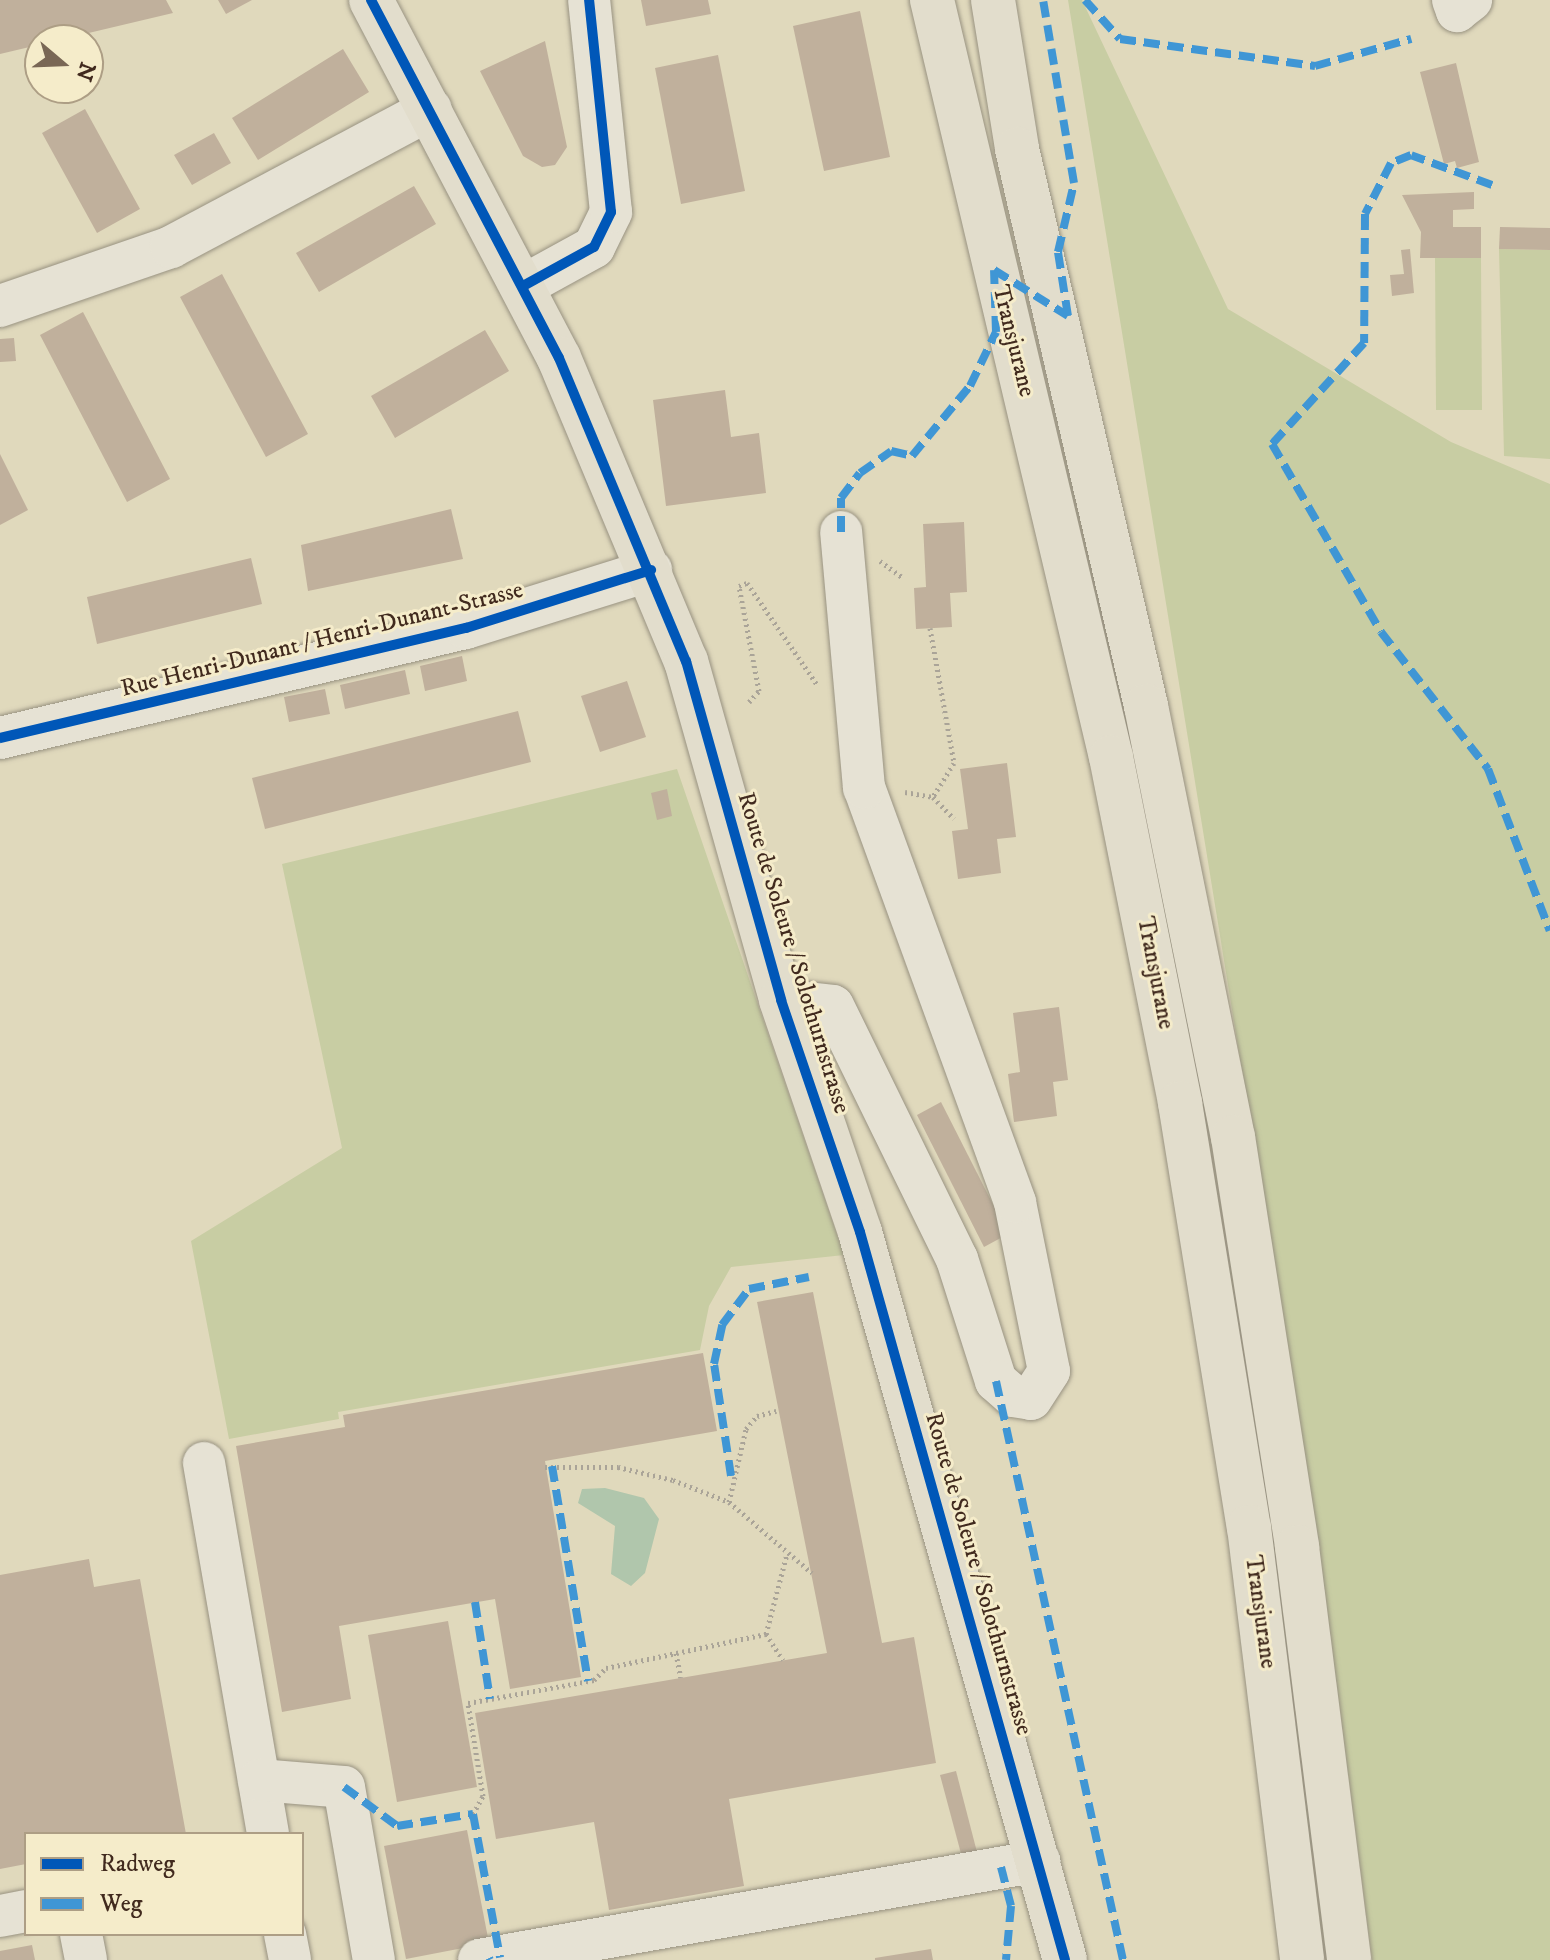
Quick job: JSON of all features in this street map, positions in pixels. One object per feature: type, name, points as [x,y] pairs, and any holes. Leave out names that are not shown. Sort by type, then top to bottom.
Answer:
[{"type":"main road","name":"Route de Soleure / Solothurnstrasse","points":[[371,0],[523,286],[651,570],[686,661],[781,1000],[860,1232],[1065,1960]]},
{"type":"main road","name":"Transjurane","points":[[932,0],[1111,757],[1180,1103],[1249,1527],[1302,1960]]},
{"type":"main road","name":"Transjurane","points":[[993,0],[1017,149],[1146,706],[1233,1137],[1297,1547],[1349,1960]]},
{"type":"street","points":[[523,286],[594,247],[611,212],[589,0]]},
{"type":"street","points":[[1453,0],[1457,11],[1471,0]]},
{"type":"street","points":[[0,306],[171,247],[431,109]]},
{"type":"street","name":"Route de Soleure / Solothurnstrasse","points":[[781,1000],[833,1006],[957,1259],[996,1381],[1013,1396],[1031,1399],[1049,1371],[1015,1202],[909,927],[864,788],[856,734],[841,532]]},
{"type":"street","name":"Rue Henri-Dunant / Henri-Dunant-Strasse","points":[[0,738],[466,628],[651,570]]},
{"type":"street","points":[[204,1463],[268,1832]]},
{"type":"street","points":[[259,1780],[344,1787],[374,1960]]},
{"type":"street","points":[[479,1960],[1039,1861]]},
{"type":"street","points":[[0,1916],[24,1911]]},
{"type":"street","points":[[81,1936],[86,1960]]},
{"type":"street","points":[[285,1936],[290,1960]]},
{"type":"path","points":[[749,702],[759,691],[739,586],[747,583],[856,734]]},
{"type":"path","points":[[930,628],[954,763],[933,797]]},
{"type":"path","points":[[729,1502],[746,1429],[757,1416],[776,1411]]},
{"type":"path","points":[[545,1467],[644,1470],[729,1502],[812,1573]]},
{"type":"path","points":[[783,1660],[766,1634],[787,1554]]},
{"type":"path","points":[[473,1814],[483,1796],[466,1704],[594,1680],[606,1668],[766,1634]]},
{"type":"path","points":[[676,1653],[681,1678]]},
{"type":"shaded area","points":[[1068,0],[1082,0],[1228,309],[1451,442],[1550,484],[1550,1960],[1372,1960],[1318,1539]]},
{"type":"shaded area","points":[[1499,249],[1550,250],[1550,459],[1504,456]]},
{"type":"shaded area","points":[[1435,258],[1481,258],[1482,410],[1436,410]]},
{"type":"shaded area","points":[[677,769],[844,1255],[731,1267],[709,1306],[700,1350],[338,1412],[339,1419],[229,1439],[191,1241],[342,1148],[282,864]]},
{"type":"shaded area","points":[[605,1488],[644,1498],[659,1519],[645,1573],[631,1586],[611,1574],[615,1526],[578,1503],[582,1489]]},
{"type":"building","points":[[0,0],[166,0],[173,13],[104,29],[104,24],[24,24],[24,48],[0,54]]},
{"type":"building","points":[[218,0],[252,0],[226,14]]},
{"type":"building","points":[[641,0],[708,0],[711,14],[646,26]]},
{"type":"building","points":[[860,11],[890,157],[824,171],[793,26]]},
{"type":"building","points":[[545,41],[567,147],[555,165],[542,167],[523,156],[480,71]]},
{"type":"building","points":[[343,49],[369,92],[258,160],[232,118]]},
{"type":"building","points":[[718,55],[745,191],[681,204],[655,68]]},
{"type":"building","points":[[1456,63],[1479,162],[1457,168],[1455,161],[1444,164],[1420,72]]},
{"type":"building","points":[[85,109],[140,209],[97,233],[42,133]]},
{"type":"building","points":[[214,133],[231,163],[192,185],[174,155]]},
{"type":"building","points":[[414,186],[436,224],[319,292],[296,253]]},
{"type":"building","points":[[1474,192],[1474,209],[1453,210],[1453,227],[1481,227],[1481,258],[1420,258],[1421,232],[1402,195]]},
{"type":"building","points":[[1500,227],[1550,228],[1550,250],[1499,249]]},
{"type":"building","points":[[1410,249],[1414,293],[1392,296],[1390,275],[1404,274],[1401,250]]},
{"type":"building","points":[[222,274],[308,434],[266,457],[180,297]]},
{"type":"building","points":[[83,312],[170,479],[127,502],[40,335]]},
{"type":"building","points":[[485,330],[509,371],[395,438],[371,396]]},
{"type":"building","points":[[14,338],[16,361],[0,362],[0,339]]},
{"type":"building","points":[[725,390],[731,437],[759,433],[766,493],[666,506],[653,400]]},
{"type":"building","points":[[0,454],[28,510],[0,525]]},
{"type":"building","points":[[451,509],[463,559],[308,591],[301,545]]},
{"type":"building","points":[[964,522],[967,592],[950,593],[952,627],[916,629],[914,588],[926,587],[923,524]]},
{"type":"building","points":[[251,558],[262,604],[97,644],[87,597]]},
{"type":"building","points":[[462,656],[467,681],[425,691],[420,666]]},
{"type":"building","points":[[405,670],[410,694],[345,709],[340,685]]},
{"type":"building","points":[[627,681],[646,737],[600,752],[581,696]]},
{"type":"building","points":[[325,689],[330,714],[289,722],[284,697]]},
{"type":"building","points":[[518,711],[531,762],[265,829],[252,778]]},
{"type":"building","points":[[1007,763],[1016,837],[997,839],[1001,873],[958,879],[952,831],[968,829],[960,769]]},
{"type":"building","points":[[667,789],[672,816],[657,820],[651,793]]},
{"type":"building","points":[[1059,1007],[1068,1080],[1053,1082],[1057,1116],[1014,1122],[1008,1074],[1020,1072],[1013,1013]]},
{"type":"building","points":[[941,1102],[1008,1234],[984,1247],[917,1115]]},
{"type":"building","points":[[813,1292],[882,1643],[914,1637],[936,1763],[729,1799],[744,1886],[609,1910],[594,1822],[496,1839],[475,1713],[827,1653],[757,1302]]},
{"type":"building","points":[[703,1353],[717,1431],[545,1461],[581,1677],[510,1689],[495,1599],[339,1626],[351,1699],[282,1712],[236,1446],[345,1427],[343,1415]]},
{"type":"building","points":[[89,1559],[94,1587],[140,1579],[186,1832],[24,1832],[24,1864],[0,1869],[0,1575]]},
{"type":"building","points":[[448,1621],[477,1787],[397,1802],[368,1635]]},
{"type":"building","points":[[956,1771],[978,1856],[963,1861],[940,1775]]},
{"type":"building","points":[[467,1830],[489,1943],[406,1959],[384,1846]]},
{"type":"building","points":[[32,1945],[35,1960],[0,1960],[0,1951]]},
{"type":"building","points":[[931,1949],[933,1960],[875,1960],[875,1958]]},
{"type":"marked path","points":[[841,532],[841,498],[860,473],[891,451],[912,456],[970,386],[996,332],[994,270],[1068,316],[1058,252],[1074,183],[1043,0]]},
{"type":"marked path","points":[[1085,0],[1120,39],[1315,66],[1411,39]]},
{"type":"marked path","points":[[1492,185],[1411,155],[1391,163],[1365,214],[1364,343],[1272,444],[1381,632],[1488,769],[1550,931]]},
{"type":"marked path","points":[[731,1476],[714,1364],[722,1325],[749,1289],[809,1277]]},
{"type":"marked path","points":[[996,1381],[1123,1960]]},
{"type":"marked path","points":[[552,1466],[588,1681]]},
{"type":"marked path","points":[[475,1602],[490,1699]]},
{"type":"marked path","points":[[344,1787],[397,1826],[473,1814],[500,1957]]},
{"type":"marked path","points":[[1001,1867],[1011,1906],[1006,1960]]},
{"type":"cycle path","points":[[371,0],[559,358],[686,661],[781,1000],[860,1232],[1065,1960]]},
{"type":"cycle path","points":[[523,286],[594,247],[611,212],[589,0]]},
{"type":"cycle path","points":[[0,738],[466,628],[651,570]]}]
